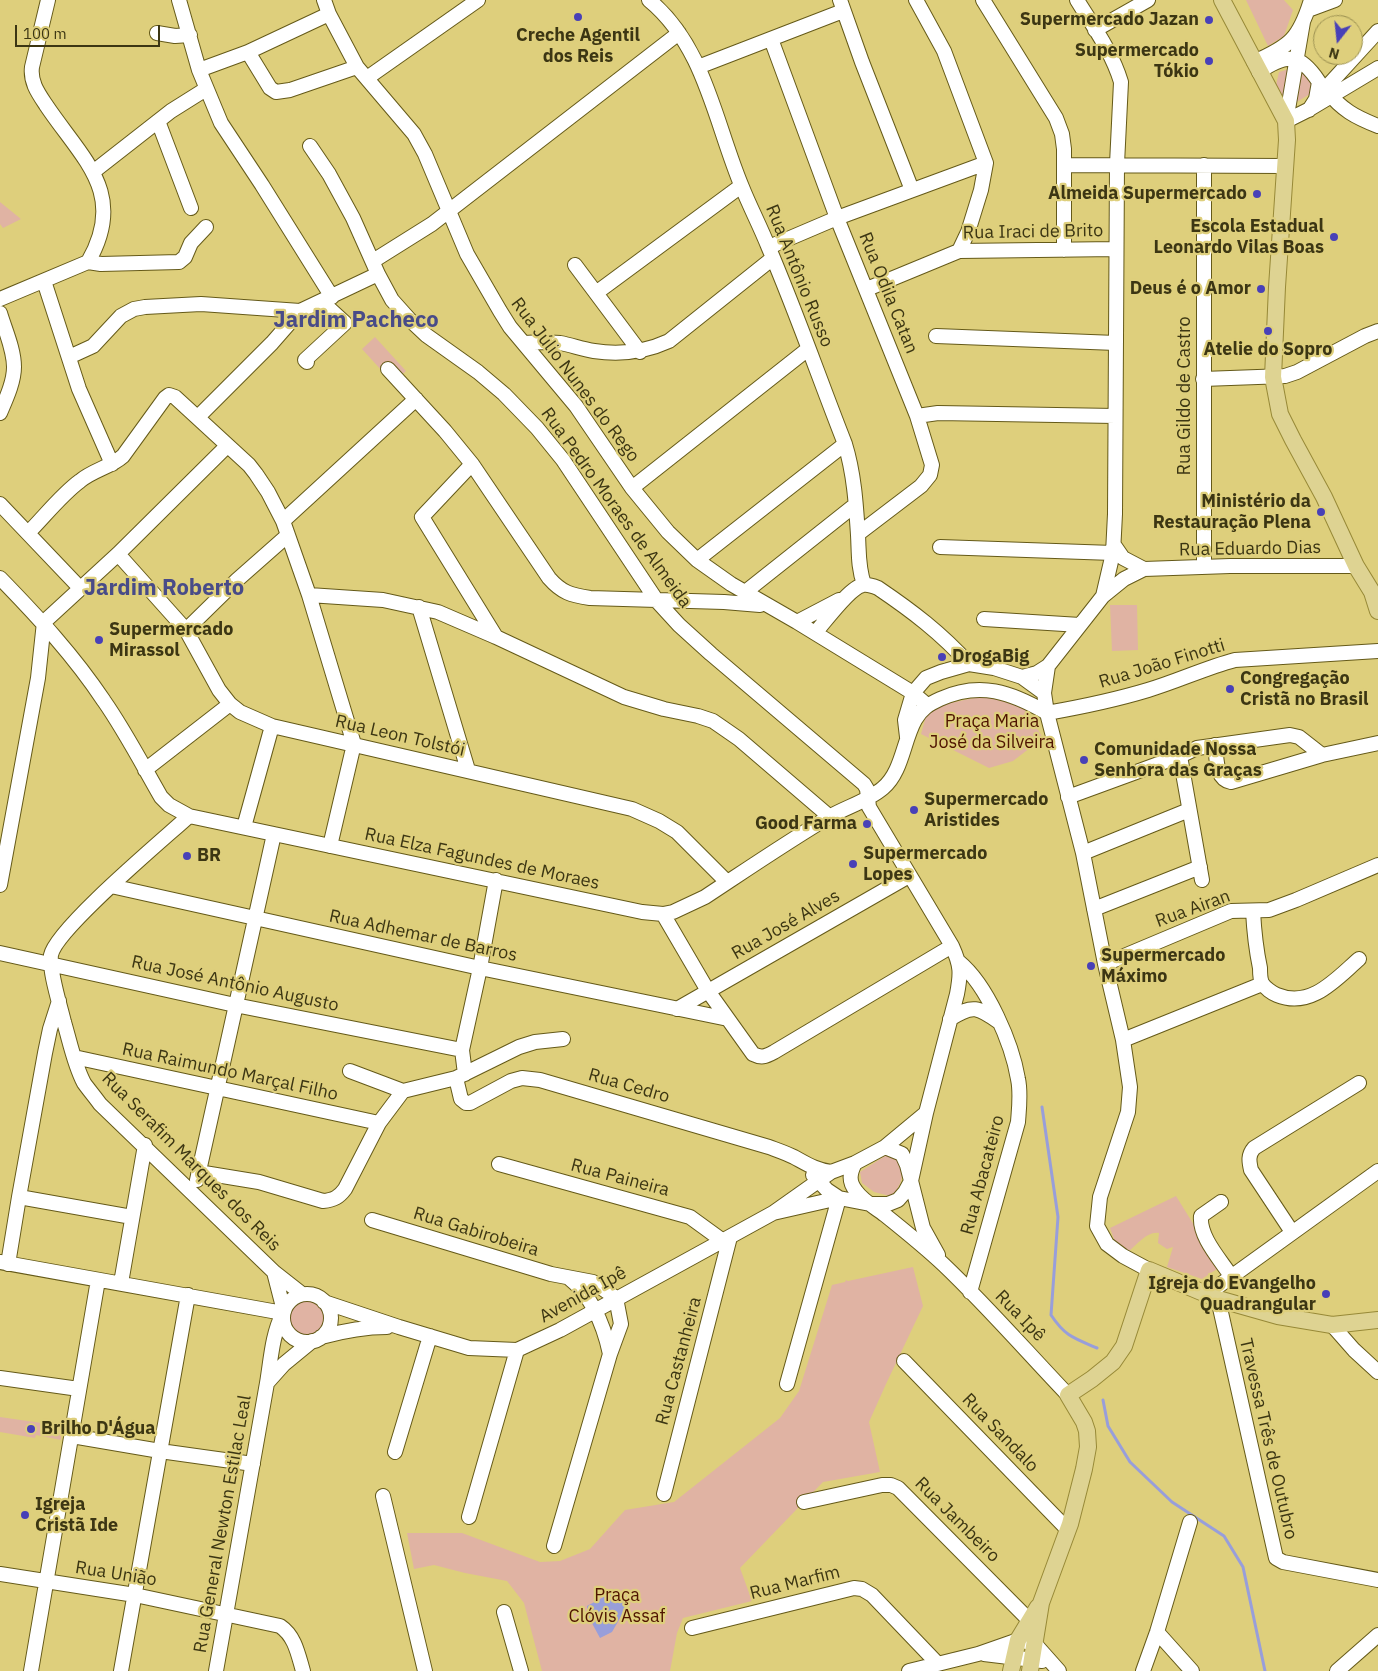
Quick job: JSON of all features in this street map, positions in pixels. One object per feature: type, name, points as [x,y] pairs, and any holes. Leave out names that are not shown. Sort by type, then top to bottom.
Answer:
[{"type":"main road","points":[[1222,0],[1286,121],[1287,140],[1273,377],[1280,414],[1324,496],[1356,566],[1372,592],[1378,611]]},
{"type":"main road","points":[[1013,1664],[1018,1640],[1033,1622],[1068,1530],[1084,1469],[1088,1447],[1087,1431],[1084,1422],[1068,1395],[1113,1362],[1124,1346],[1149,1270],[1212,1297],[1278,1316],[1332,1325],[1378,1320]]},
{"type":"main road","points":[[1031,1666],[1035,1644],[1033,1622]]},
{"type":"street","points":[[48,0],[31,78],[45,103],[93,172],[103,198],[104,210],[95,250],[88,262]]},
{"type":"street","points":[[179,0],[199,70],[221,123],[262,185],[327,299],[345,323],[305,360],[308,362]]},
{"type":"street","name":"Rua Júlio Nunes do Rego","points":[[324,0],[329,14],[357,67],[414,134],[425,154],[448,211],[477,274],[510,327],[576,406],[632,488],[668,532],[697,560],[744,593],[815,633],[912,693],[927,705]]},
{"type":"street","points":[[367,78],[478,0]]},
{"type":"street","name":"Rua Antônio Russo","points":[[649,0],[679,33],[698,67],[741,186],[771,252],[851,463],[859,566],[864,584]]},
{"type":"street","points":[[916,0],[944,51],[986,163],[981,190],[960,251]]},
{"type":"street","points":[[1000,0],[985,3],[1056,118],[1062,134],[1064,250]]},
{"type":"street","points":[[1022,677],[1037,674],[1048,666],[1103,596],[1113,549],[1117,164],[1121,82],[1106,48],[1077,0]]},
{"type":"street","points":[[1095,30],[1148,0]]},
{"type":"street","points":[[1256,67],[1290,42],[1308,11],[1335,0]]},
{"type":"street","points":[[698,67],[771,39],[841,5],[912,190]]},
{"type":"street","points":[[1286,121],[1296,59],[1308,11]]},
{"type":"street","points":[[199,70],[248,52],[329,14]]},
{"type":"street","points":[[1286,121],[1308,110],[1378,31]]},
{"type":"street","points":[[157,33],[175,36],[190,35]]},
{"type":"street","points":[[198,417],[278,337],[300,311],[327,299],[376,268],[411,238],[679,33]]},
{"type":"street","name":"Rua Odila Catan","points":[[771,39],[837,218],[917,416],[932,465],[930,476],[921,486],[858,534]]},
{"type":"street","points":[[248,52],[270,88],[276,92],[290,90],[357,67]]},
{"type":"street","points":[[1256,67],[1280,60],[1296,59],[1313,73],[1343,109],[1352,116],[1378,126]]},
{"type":"street","points":[[1308,110],[1316,99],[1318,92],[1353,84],[1378,68]]},
{"type":"street","points":[[1343,70],[1353,84]]},
{"type":"street","points":[[93,172],[158,121],[206,89]]},
{"type":"street","points":[[158,121],[191,208]]},
{"type":"street","name":"Rua Pedro Moraes de Almeida","points":[[310,146],[329,174],[353,218],[392,300],[426,335],[478,372],[504,394],[537,428],[562,460],[657,601],[679,625],[864,784],[869,807],[952,946],[959,962]]},
{"type":"street","points":[[525,343],[562,344],[594,351],[640,352],[655,348],[669,341],[771,252],[837,218],[986,163]]},
{"type":"street","points":[[1064,164],[1285,166]]},
{"type":"street","name":"Rua Gildo de Castro","points":[[1204,166],[1204,567]]},
{"type":"street","points":[[596,293],[741,186]]},
{"type":"street","points":[[0,298],[88,262],[101,264],[179,262],[185,257],[191,242],[206,227]]},
{"type":"street","name":"Rua Iraci de Brito","points":[[867,289],[960,251],[1116,249]]},
{"type":"street","points":[[575,266],[640,352]]},
{"type":"street","points":[[44,281],[84,401],[112,464]]},
{"type":"street","points":[[69,357],[93,346],[122,316],[134,309],[201,304],[300,311]]},
{"type":"street","points":[[0,313],[14,365],[0,413]]},
{"type":"street","points":[[1203,379],[1285,376],[1378,331]]},
{"type":"street","points":[[936,336],[1116,343]]},
{"type":"street","points":[[632,488],[808,349]]},
{"type":"street","points":[[388,369],[472,464],[559,589],[574,595],[590,598],[724,602],[766,606]]},
{"type":"street","points":[[28,533],[78,482],[123,456],[167,396],[175,396],[249,465],[268,492],[288,535],[309,595],[354,744],[330,846]]},
{"type":"street","points":[[282,521],[416,399]]},
{"type":"street","points":[[917,416],[938,413],[1115,416]]},
{"type":"street","points":[[0,885],[38,678],[44,622],[118,554],[225,444]]},
{"type":"street","points":[[697,560],[844,444]]},
{"type":"street","points":[[472,464],[422,517],[496,637]]},
{"type":"street","points":[[0,504],[80,588]]},
{"type":"street","points":[[744,593],[855,505]]},
{"type":"street","points":[[186,630],[237,580],[288,535]]},
{"type":"street","points":[[940,547],[1113,549],[1123,558],[1144,569]]},
{"type":"street","name":"Rua Leon Tolstói","points":[[118,554],[186,630],[219,690],[230,704],[240,712],[272,726],[632,809],[659,821],[677,832],[727,882]]},
{"type":"street","name":"Rua Eduardo Dias","points":[[1103,596],[1124,579],[1144,569],[1356,566]]},
{"type":"street","name":"Rua Elza Fagundes de Moraes","points":[[0,578],[44,622],[105,701],[161,797],[169,805],[189,816],[642,912],[663,914],[686,907],[830,817],[868,798],[883,788],[892,778],[916,718],[927,705]]},
{"type":"street","points":[[815,633],[846,597],[864,584],[878,588],[923,620],[949,642],[969,664]]},
{"type":"street","points":[[309,595],[383,600],[438,612],[624,697],[713,721],[739,739],[830,817]]},
{"type":"street","points":[[797,622],[846,597]]},
{"type":"street","points":[[419,607],[468,770]]},
{"type":"street","points":[[984,619],[1080,625]]},
{"type":"street","name":"Rua João Finotti","points":[[1047,713],[1126,696],[1175,681],[1218,664],[1235,660],[1378,652]]},
{"type":"street","points":[[912,693],[926,678],[969,664],[994,668],[1022,677],[1044,693]]},
{"type":"street","points":[[1048,666],[1044,693],[1047,713],[1083,853],[1105,964],[1123,1040],[1130,1088],[1128,1112],[1100,1197],[1097,1226],[1107,1244],[1123,1256],[1149,1270]]},
{"type":"street","points":[[927,705],[952,694],[970,690],[991,690],[1010,694],[1047,713]]},
{"type":"street","name":"Rua Elza Fagundes de Moraes","points":[[907,737],[904,720],[912,693]]},
{"type":"street","points":[[146,770],[230,704]]},
{"type":"street","points":[[244,827],[272,726]]},
{"type":"street","points":[[1068,797],[1180,756],[1196,748],[1290,735],[1299,737],[1322,755]]},
{"type":"street","points":[[1215,745],[1219,774],[1225,780],[1231,782],[1322,755],[1378,743]]},
{"type":"street","points":[[1094,909],[1201,873],[1180,756]]},
{"type":"street","points":[[1083,853],[1189,810]]},
{"type":"street","points":[[51,963],[52,953],[61,936],[111,886],[189,816]]},
{"type":"street","points":[[194,1194],[274,834]]},
{"type":"street","name":"Rua Airan","points":[[1105,964],[1231,911],[1269,910],[1378,864]]},
{"type":"street","name":"Rua José Alves","points":[[677,1009],[909,876]]},
{"type":"street","points":[[460,1076],[462,1050],[480,968],[496,880]]},
{"type":"street","name":"Rua Adhemar de Barros","points":[[111,886],[480,968],[728,1019]]},
{"type":"street","points":[[1253,911],[1255,941],[1262,984],[1274,994],[1284,998],[1297,999],[1309,997],[1322,991],[1359,959]]},
{"type":"street","points":[[663,914],[708,991],[753,1054],[759,1057],[765,1057],[952,946]]},
{"type":"street","name":"Rua José Antônio Augusto","points":[[0,953],[235,1005],[462,1050]]},
{"type":"street","points":[[926,1113],[885,1147],[855,1163],[850,1173],[850,1180],[854,1190],[870,1204],[888,1204],[898,1200],[911,1181],[960,979],[959,962]]},
{"type":"street","name":"Rua Abacateiro","points":[[959,962],[977,980],[1000,1022],[1018,1079],[1020,1102],[1018,1122],[970,1292]]},
{"type":"street","name":"Rua Serafim Marques dos Reis","points":[[51,963],[74,1057],[84,1082],[94,1096],[274,1272],[302,1294]]},
{"type":"street","points":[[1123,1040],[1262,984]]},
{"type":"street","points":[[59,1001],[50,1029],[19,1197],[4,1263],[283,1312]]},
{"type":"street","points":[[950,1018],[963,1010],[974,1009],[982,1010],[1000,1022]]},
{"type":"street","points":[[350,1071],[403,1091],[460,1076],[519,1047],[535,1042],[562,1039]]},
{"type":"street","name":"Rua Raimundo Marçal Filho","points":[[74,1057],[379,1123]]},
{"type":"street","name":"Rua Cedro","points":[[460,1076],[461,1099],[466,1103],[470,1103],[522,1078],[540,1080],[768,1147],[795,1157],[808,1166],[820,1171],[831,1172]]},
{"type":"street","points":[[1292,1232],[1251,1170],[1249,1162],[1250,1152],[1284,1128],[1358,1083]]},
{"type":"street","points":[[198,1172],[259,1182],[323,1201],[332,1200],[339,1196],[361,1160],[379,1123],[403,1091]]},
{"type":"street","points":[[121,1283],[145,1145]]},
{"type":"street","points":[[885,1147],[902,1154],[907,1164],[911,1181]]},
{"type":"street","name":"Avenida Ipê","points":[[324,1302],[469,1348],[517,1350],[560,1330],[727,1239],[773,1213],[831,1172],[855,1163]]},
{"type":"street","name":"Rua Paineira","points":[[499,1164],[690,1217],[727,1239]]},
{"type":"street","name":"Rua Cedro","points":[[808,1166],[817,1181],[839,1198]]},
{"type":"street","points":[[1212,1297],[1231,1276],[1378,1171]]},
{"type":"street","name":"Rua Ipê","points":[[911,1181],[923,1228],[943,1264]]},
{"type":"street","points":[[19,1197],[132,1217]]},
{"type":"street","points":[[787,1384],[839,1198]]},
{"type":"street","name":"Avenida Ipê","points":[[773,1213],[839,1198],[870,1204]]},
{"type":"street","points":[[1221,1202],[1201,1216],[1201,1222],[1210,1244],[1231,1276]]},
{"type":"street","name":"Rua Ipê","points":[[870,1204],[943,1264],[1068,1395]]},
{"type":"street","name":"Rua Gabirobeira","points":[[372,1220],[569,1278],[579,1278],[593,1282],[616,1298]]},
{"type":"street","name":"Rua Castanheira","points":[[664,1494],[727,1239]]},
{"type":"street","name":"Rua Serafim Marques dos Reis","points":[[274,1272],[283,1312]]},
{"type":"street","name":"Rua Gabirobeira","points":[[569,1278],[583,1290],[595,1310],[605,1330],[610,1354]]},
{"type":"street","points":[[31,1671],[98,1280]]},
{"type":"street","points":[[302,1294],[310,1294],[318,1296],[324,1302],[329,1308],[331,1316],[327,1332],[316,1339],[298,1340],[291,1336],[286,1329],[283,1312],[290,1300],[302,1294]]},
{"type":"street","points":[[121,1671],[188,1296]]},
{"type":"street","name":"Travessa Três de Outubro","points":[[1212,1297],[1276,1558],[1282,1562],[1378,1580]]},
{"type":"street","points":[[554,1546],[610,1354],[621,1324],[616,1298]]},
{"type":"street","name":"Rua General Newton Estilac Leal","points":[[216,1671],[277,1325],[283,1312]]},
{"type":"street","points":[[1332,1325],[1354,1350],[1378,1372]]},
{"type":"street","name":"Avenida Ipê","points":[[316,1339],[347,1330],[366,1327],[399,1327]]},
{"type":"street","points":[[395,1452],[430,1336]]},
{"type":"street","name":"Rua General Newton Estilac Leal","points":[[267,1383],[284,1364],[316,1339]]},
{"type":"street","points":[[469,1517],[517,1350]]},
{"type":"street","name":"Rua Sandalo","points":[[904,1362],[1068,1530]]},
{"type":"street","points":[[0,1378],[79,1389]]},
{"type":"street","points":[[72,1436],[253,1464]]},
{"type":"street","name":"Rua Jambeiro","points":[[804,1502],[882,1486],[891,1485],[898,1488],[1033,1622]]},
{"type":"street","points":[[383,1496],[425,1671]]},
{"type":"street","points":[[1143,1671],[1157,1632],[1190,1522]]},
{"type":"street","name":"Rua União","points":[[0,1574],[135,1595],[280,1626],[285,1630],[297,1650],[303,1671]]},
{"type":"street","name":"Rua Marfim","points":[[692,1628],[854,1588],[862,1589],[872,1595],[938,1664]]},
{"type":"street","points":[[504,1612],[521,1671]]},
{"type":"street","points":[[1157,1632],[1192,1671]]},
{"type":"street","points":[[1337,1671],[1378,1635]]},
{"type":"street","points":[[910,1671],[978,1654],[1018,1640],[1035,1644],[1055,1666]]},
{"type":"street","points":[[978,1654],[1013,1664],[1055,1666]]},
{"type":"green space","points":[[1246,0],[1284,0],[1293,10],[1284,36],[1268,46]]},
{"type":"green space","points":[[1293,68],[1303,71],[1313,81],[1310,94],[1295,103],[1282,97],[1276,85],[1279,72]]},
{"type":"green space","points":[[0,202],[21,219],[3,228],[0,224]]},
{"type":"green space","points":[[375,337],[406,371],[393,383],[362,349]]},
{"type":"green space","points":[[1110,605],[1137,605],[1138,650],[1112,651]]},
{"type":"green space","name":"Praça Maria José da Silveira","points":[[983,696],[1025,709],[1043,738],[1013,761],[989,768],[921,734],[926,716],[941,705]]},
{"type":"green space","points":[[888,1154],[896,1157],[902,1167],[902,1177],[899,1186],[890,1196],[874,1192],[862,1183],[860,1172]]},
{"type":"green space","points":[[1176,1196],[1220,1267],[1202,1279],[1167,1267],[1173,1247],[1167,1249],[1158,1243],[1159,1233],[1147,1236],[1129,1251],[1115,1242],[1110,1228]]},
{"type":"green space","name":"Praça Clóvis Assaf","points":[[913,1267],[923,1306],[869,1422],[880,1472],[823,1482],[740,1568],[752,1601],[683,1618],[677,1633],[670,1671],[542,1671],[524,1603],[507,1581],[434,1565],[414,1569],[407,1533],[462,1533],[540,1562],[560,1561],[590,1549],[625,1510],[674,1502],[780,1418],[799,1391],[832,1285],[845,1282],[846,1280]]},
{"type":"green space","points":[[308,1299],[322,1304],[327,1318],[322,1332],[308,1337],[294,1332],[289,1318],[294,1304]]},
{"type":"green space","name":"Brilho D'Água","points":[[0,1417],[62,1426],[61,1440],[36,1435],[35,1438],[0,1432]]},
{"type":"water","points":[[611,1593],[624,1598],[627,1606],[612,1632],[600,1638],[587,1614],[587,1606]]},
{"type":"waterway","points":[[1042,1107],[1058,1217],[1051,1315],[1070,1336],[1097,1348]]},
{"type":"waterway","points":[[1103,1400],[1108,1426],[1130,1462],[1172,1502],[1224,1536],[1243,1567],[1265,1671]]},
{"type":"place","name":"Creche Agentil dos Reis","points":[[578,17]]},
{"type":"place","name":"Supermercado Jazan","points":[[1209,20]]},
{"type":"place","name":"Supermercado Tókio","points":[[1209,61]]},
{"type":"place","name":"Almeida Supermercado","points":[[1257,194]]},
{"type":"place","name":"Escola Estadual Leonardo Vilas Boas","points":[[1334,237]]},
{"type":"place","name":"Deus é o Amor","points":[[1261,289]]},
{"type":"place","name":"Atelie do Sopro","points":[[1268,331]]},
{"type":"place","name":"Ministério da Restauração Plena","points":[[1321,512]]},
{"type":"place","name":"Supermercado Mirassol","points":[[99,640]]},
{"type":"place","name":"DrogaBig","points":[[942,657]]},
{"type":"place","name":"Congregação Cristã no Brasil","points":[[1230,689]]},
{"type":"place","name":"Comunidade Nossa Senhora das Graças","points":[[1084,760]]},
{"type":"place","name":"Supermercado Aristides","points":[[914,810]]},
{"type":"place","name":"Good Farma","points":[[867,824]]},
{"type":"place","name":"BR","points":[[187,856]]},
{"type":"place","name":"Supermercado Lopes","points":[[853,864]]},
{"type":"place","name":"Supermercado Máximo","points":[[1091,966]]},
{"type":"place","name":"Igreja do Evangelho Quadrangular","points":[[1326,1294]]},
{"type":"place","name":"Brilho D'Água","points":[[31,1429]]},
{"type":"place","name":"Igreja Cristã Ide","points":[[25,1515]]},
{"type":"district","name":"Jardim Pacheco","points":[[356,321]]},
{"type":"district","name":"Jardim Roberto","points":[[164,589]]}]
